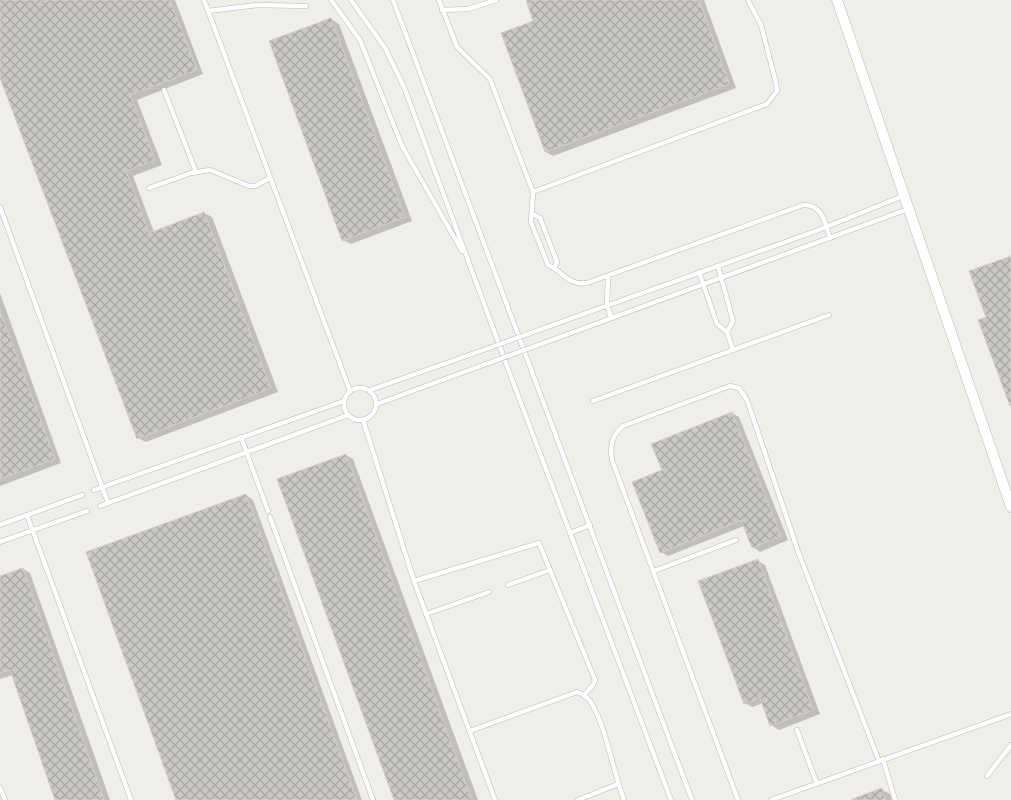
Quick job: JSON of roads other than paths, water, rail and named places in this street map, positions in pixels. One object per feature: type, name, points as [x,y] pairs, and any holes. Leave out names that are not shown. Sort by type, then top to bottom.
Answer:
[{"type":"street","points":[[837,0],[1011,508]]},
{"type":"lane","points":[[204,0],[350,391]]},
{"type":"lane","points":[[331,0],[360,40],[402,146],[467,258]]},
{"type":"lane","points":[[351,0],[385,48],[404,87],[671,800]]},
{"type":"lane","points":[[393,0],[692,800]]},
{"type":"lane","points":[[438,0],[457,47],[490,79],[533,192],[531,222],[548,265],[569,281],[578,285],[608,276],[802,205],[808,205],[818,210],[827,227],[830,238]]},
{"type":"lane","points":[[442,10],[468,9],[496,0]]},
{"type":"lane","points":[[533,192],[768,104],[777,91],[776,83],[761,25],[750,0]]},
{"type":"lane","points":[[208,11],[257,5],[306,6]]},
{"type":"lane","points":[[164,90],[196,172]]},
{"type":"lane","points":[[149,188],[196,172],[210,170],[249,186],[255,186],[270,178]]},
{"type":"lane","points":[[94,490],[344,401],[350,391],[360,387],[370,390],[827,227],[904,196]]},
{"type":"lane","points":[[0,207],[108,503]]},
{"type":"lane","points":[[377,404],[908,209]]},
{"type":"lane","points":[[533,214],[540,218],[557,262],[554,268]]},
{"type":"lane","points":[[718,266],[733,321],[727,332]]},
{"type":"lane","points":[[699,272],[717,324],[727,332],[733,350]]},
{"type":"lane","points":[[608,276],[607,305],[611,317]]},
{"type":"lane","points":[[593,401],[829,315]]},
{"type":"lane","points":[[738,800],[612,460],[612,439],[616,432],[632,421],[730,386],[739,388],[747,400],[799,554],[895,800]]},
{"type":"lane","points":[[344,401],[348,415],[352,418],[363,420],[373,414],[377,404],[370,390]]},
{"type":"lane","points":[[100,506],[348,415]]},
{"type":"lane","points":[[363,420],[414,581],[495,800]]},
{"type":"lane","points":[[241,437],[268,511]]},
{"type":"lane","points":[[0,525],[82,495]]},
{"type":"lane","points":[[0,542],[87,511]]},
{"type":"lane","points":[[27,515],[131,800]]},
{"type":"lane","points":[[270,517],[373,800]]},
{"type":"lane","points":[[570,533],[590,525]]},
{"type":"lane","points":[[654,572],[736,540]]},
{"type":"lane","points":[[414,581],[536,542],[540,544],[595,680],[594,685],[584,695]]},
{"type":"lane","points":[[508,585],[550,570]]},
{"type":"lane","points":[[426,614],[488,592]]},
{"type":"lane","points":[[470,730],[577,692],[584,695],[590,701],[602,728],[624,800]]},
{"type":"lane","points":[[771,800],[1011,714]]},
{"type":"lane","points":[[797,730],[817,784]]},
{"type":"lane","points":[[987,776],[1011,745]]},
{"type":"lane","points":[[578,800],[618,784]]},
{"type":"lane","points":[[0,788],[5,800]]}]
